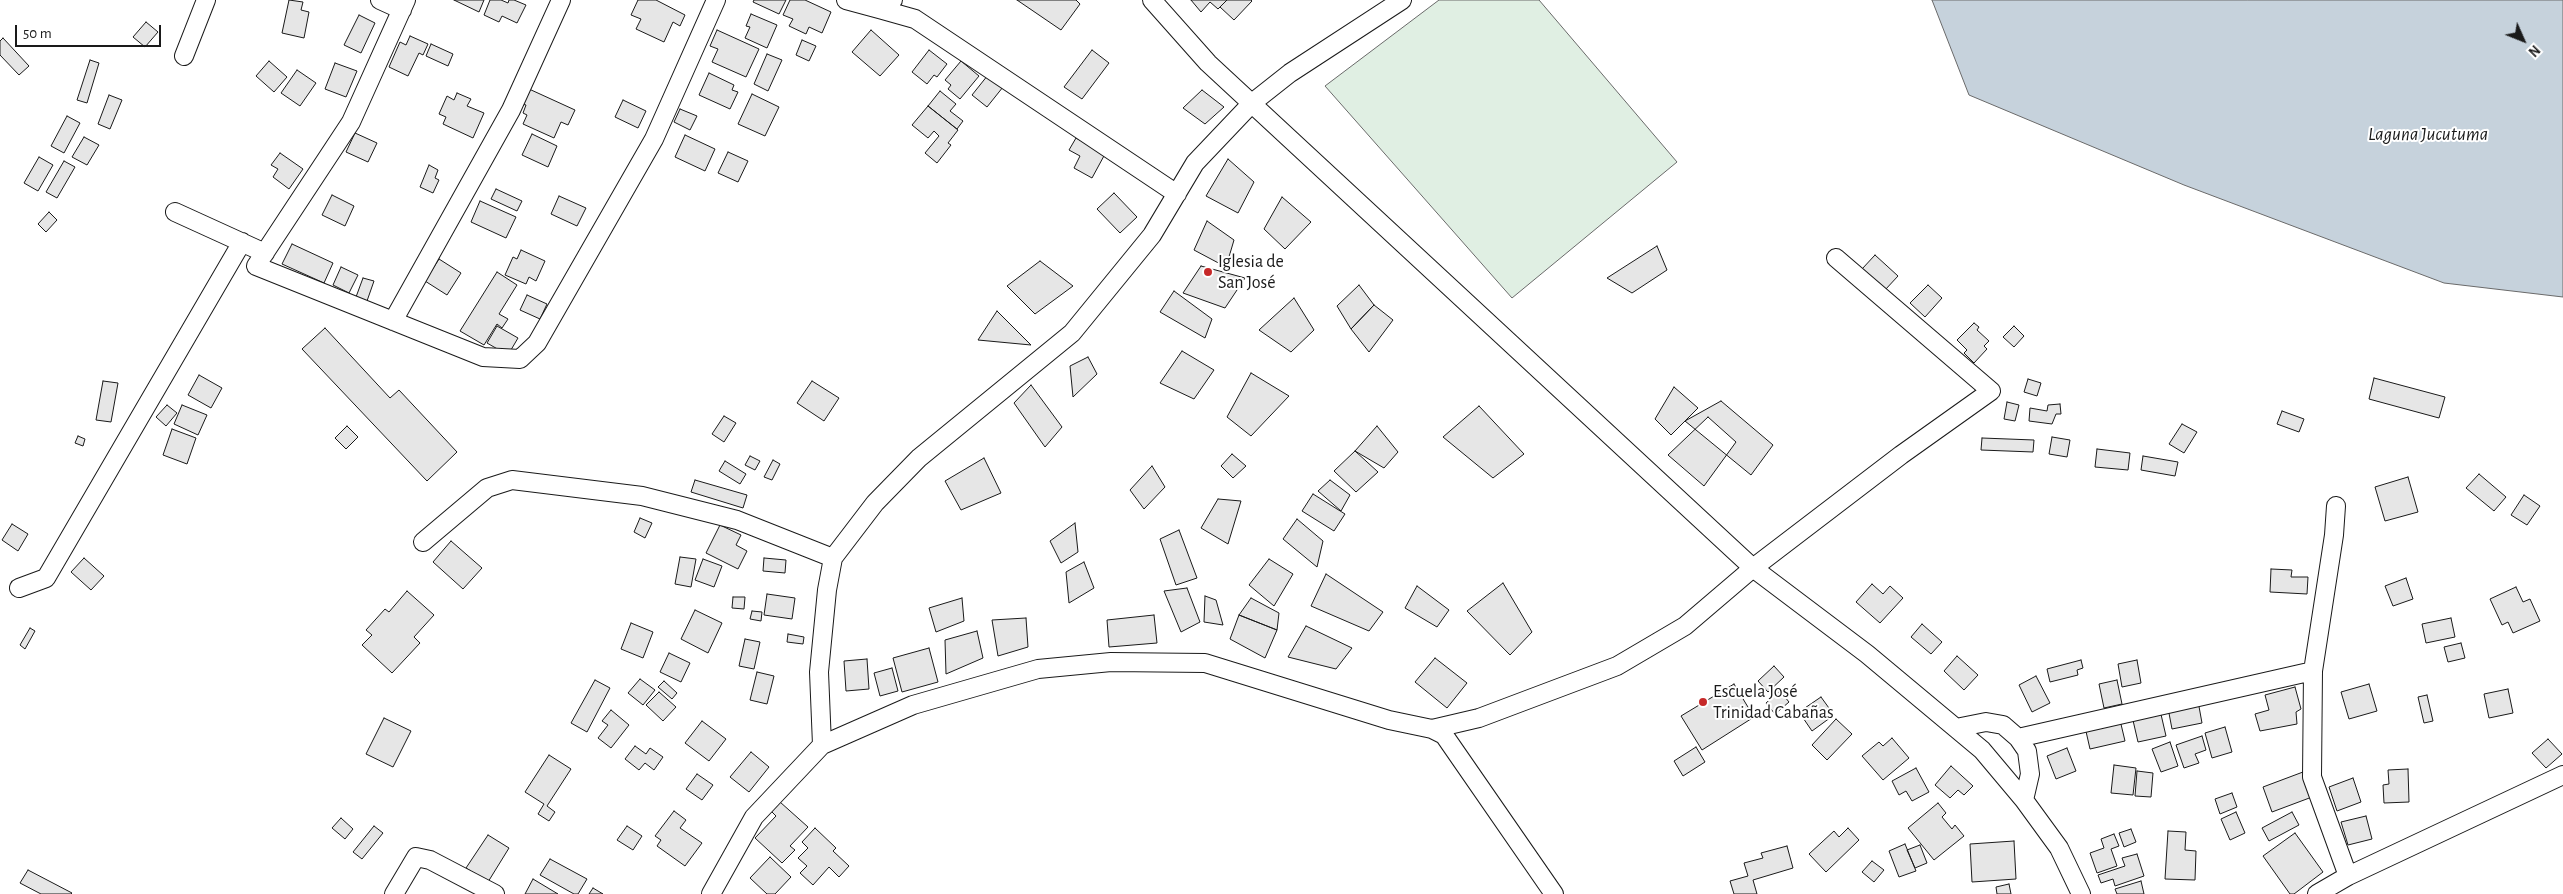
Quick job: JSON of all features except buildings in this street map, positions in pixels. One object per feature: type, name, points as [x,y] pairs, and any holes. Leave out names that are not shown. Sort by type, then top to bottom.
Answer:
[{"type":"street","points":[[184,56],[206,0]]},
{"type":"street","points":[[380,0],[404,5],[351,122],[256,266],[483,357],[520,359],[537,343],[654,139],[716,0]]},
{"type":"street","points":[[393,321],[512,110],[561,0]]},
{"type":"street","points":[[846,0],[888,5],[915,19],[1177,194]]},
{"type":"street","points":[[1152,0],[1208,63],[1753,568],[1867,654],[1982,750],[2024,800],[2059,848],[2081,894]]},
{"type":"street","points":[[822,745],[820,672],[827,590],[833,558],[875,503],[920,458],[1072,333],[1152,235],[1196,163],[1252,103],[1290,73],[1402,0]]},
{"type":"street","points":[[175,212],[265,253]]},
{"type":"street","points":[[19,588],[46,578],[242,242]]},
{"type":"street","points":[[1432,729],[1479,718],[1617,666],[1685,626],[1753,568],[1901,455],[1991,391],[1836,258]]},
{"type":"street","points":[[423,542],[487,488],[512,480],[642,496],[737,520],[833,558]]},
{"type":"street","points":[[2336,506],[2334,535],[2313,671],[2312,777],[2348,876]]},
{"type":"street","points":[[711,894],[754,817],[822,745],[913,704],[1038,669],[1111,662],[1205,664],[1390,720],[1432,729],[1444,735],[1554,894]]},
{"type":"street","points":[[2018,738],[2313,671]]},
{"type":"street","points":[[1956,728],[1986,722],[2003,725],[2018,738],[2027,751],[2030,774],[2024,800]]},
{"type":"street","points":[[2316,894],[2348,876],[2563,775]]},
{"type":"street","points":[[394,894],[416,858],[430,860],[495,894]]},
{"type":"green space","points":[[1439,0],[1539,0],[1677,162],[1512,298],[1325,86]]},
{"type":"water","name":"Laguna Jucutuma","points":[[1932,0],[2563,0],[2563,297],[2444,283],[2184,185],[1969,95]]},
{"type":"place","name":"Iglesia de San José","points":[[1208,272]]},
{"type":"place","name":"Escuela José Trinidad Cabañas","points":[[1703,702]]}]
